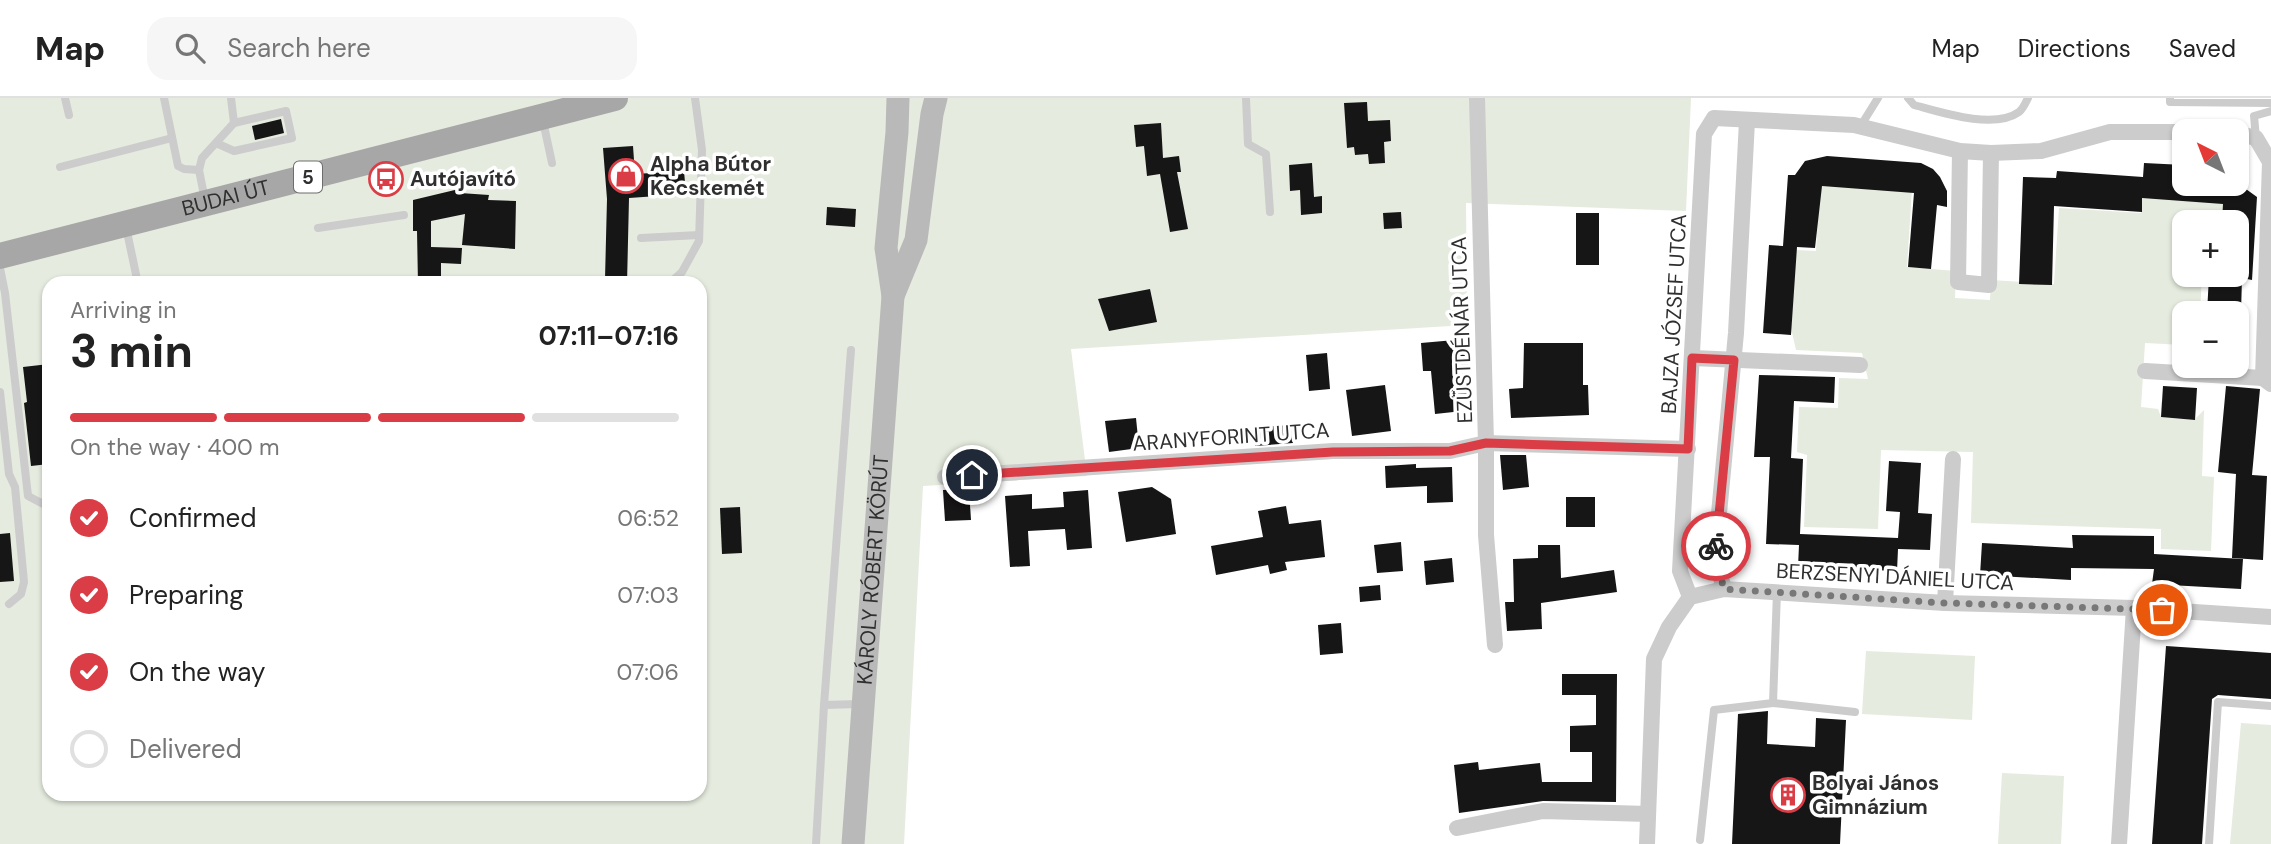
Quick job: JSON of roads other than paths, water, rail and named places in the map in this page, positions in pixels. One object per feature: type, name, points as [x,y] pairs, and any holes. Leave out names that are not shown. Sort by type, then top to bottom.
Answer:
[{"type":"main road","name":"BUDAI ÚT","points":[[0,256],[615,98]]},
{"type":"street","name":"KÁROLY RÓBERT KÖRÚT","points":[[853,844],[893,296],[886,248],[898,98]]},
{"type":"street","name":"KÁROLY RÓBERT KÖRÚT","points":[[893,296],[916,240],[936,98]]},
{"type":"street","name":"EZÜSTDÉNÁR UTCA","points":[[1477,98],[1486,535],[1495,645]]},
{"type":"street","name":"BAJZA JÓZSEF UTCA","points":[[1690,597],[1680,571],[1704,134],[1714,118],[1747,121]]},
{"type":"street","points":[[1724,589],[1715,556],[1734,360],[1747,121],[1860,127],[1960,151],[1991,153],[2041,151],[2110,132],[2172,132]]},
{"type":"street","points":[[2145,371],[2267,381],[2270,162],[2256,138],[2249,136]]},
{"type":"street","points":[[1960,151],[1958,282],[1989,285],[1991,153]]},
{"type":"street","points":[[1692,358],[1860,365]]},
{"type":"street","name":"ARANYFORINT UTCA","points":[[945,477],[1333,452],[1450,451],[1486,443],[1688,449]]},
{"type":"street","points":[[1945,603],[1953,458]]},
{"type":"street","name":"BERZSENYI DÁNIEL UTCA","points":[[1690,597],[1724,589],[1945,603],[2134,608],[2271,618]]},
{"type":"street","points":[[1647,844],[1654,659],[1670,627],[1690,597]]},
{"type":"street","points":[[2119,844],[2134,608]]},
{"type":"street","points":[[1457,828],[1543,811],[1648,814]]},
{"type":"lane","points":[[65,98],[69,115]]},
{"type":"lane","points":[[164,98],[178,166],[199,170]]},
{"type":"lane","points":[[231,98],[234,123]]},
{"type":"lane","points":[[678,276],[699,242],[702,150],[695,98]]},
{"type":"lane","points":[[1246,98],[1248,144],[1266,154],[1270,212]]},
{"type":"lane","points":[[1860,127],[1878,98]]},
{"type":"lane","points":[[1908,98],[1914,105],[1970,119],[1999,119],[2019,112],[2028,98]]},
{"type":"lane","points":[[2170,98],[2171,102],[2251,100],[2271,103]]},
{"type":"lane","points":[[2251,100],[2256,138]]},
{"type":"lane","points":[[205,204],[199,170],[202,158],[234,123],[286,111],[292,138],[234,151],[216,143]]},
{"type":"lane","points":[[2254,116],[2271,111]]},
{"type":"lane","points":[[542,116],[552,163]]},
{"type":"lane","points":[[60,167],[172,138]]},
{"type":"lane","points":[[318,228],[404,215]]},
{"type":"lane","points":[[126,224],[136,276]]},
{"type":"lane","points":[[641,237],[699,236]]},
{"type":"lane","points":[[0,268],[28,496],[42,503]]},
{"type":"lane","points":[[816,844],[851,350]]},
{"type":"lane","points":[[0,392],[9,474],[15,487],[24,582],[21,594],[9,604]]},
{"type":"lane","points":[[1773,703],[1777,592]]},
{"type":"lane","points":[[2209,844],[2218,702],[2271,705]]},
{"type":"lane","points":[[1700,840],[1714,710],[1773,703],[1855,712]]},
{"type":"lane","points":[[824,705],[862,704]]},
{"type":"place","name":"Alpha Bútor Kecskemét","points":[[626,176]]},
{"type":"place","name":"Autójavító","points":[[386,179]]},
{"type":"place","name":"Bolyai János Gimnázium","points":[[1788,795]]}]
